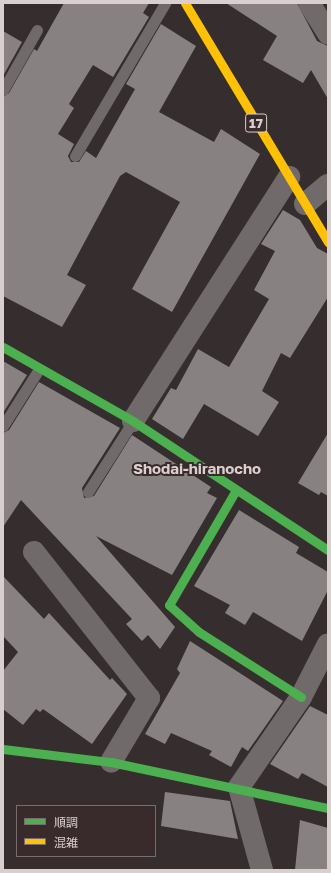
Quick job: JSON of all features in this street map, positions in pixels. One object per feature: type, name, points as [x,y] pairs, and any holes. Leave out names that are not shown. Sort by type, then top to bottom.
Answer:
[{"type":"street","name":"17","points":[[185,3],[328,242]]},
{"type":"street","points":[[309,3],[328,34]]},
{"type":"street","points":[[133,421],[289,177]]},
{"type":"street","points":[[305,204],[328,185]]},
{"type":"street","points":[[3,347],[39,369],[133,421],[328,550]]},
{"type":"street","points":[[236,490],[169,605],[199,632],[301,697]]},
{"type":"street","points":[[34,552],[149,698],[111,762]]},
{"type":"street","points":[[239,787],[301,697],[328,644]]},
{"type":"street","points":[[3,749],[111,762],[239,787],[328,808]]},
{"type":"street","points":[[239,787],[262,870]]},
{"type":"lane","points":[[75,156],[165,3]]},
{"type":"lane","points":[[3,90],[37,30]]},
{"type":"lane","points":[[3,426],[39,369]]},
{"type":"lane","points":[[88,492],[133,421]]},
{"type":"building","points":[[64,3],[149,3],[143,13],[149,17],[113,77],[93,65],[69,104],[74,108],[58,134],[74,144],[68,156],[71,162],[79,162],[86,151],[96,158],[135,89],[126,84],[161,24],[196,46],[159,112],[214,142],[221,129],[260,154],[172,312],[132,289],[180,202],[126,172],[120,176],[67,275],[86,285],[62,327],[3,296],[3,97],[9,93],[34,49],[37,51]]},
{"type":"building","points":[[226,3],[297,3],[317,41],[328,46],[328,99],[311,70],[303,83],[263,60],[277,36]]},
{"type":"building","points":[[3,31],[22,42],[3,76]]},
{"type":"building","points":[[283,210],[300,220],[317,248],[328,254],[328,297],[290,358],[281,353],[262,391],[279,402],[258,436],[204,404],[183,439],[152,419],[171,388],[176,390],[198,349],[229,367],[269,299],[254,290],[275,251],[261,244]]},
{"type":"building","points":[[3,361],[27,375],[3,413]]},
{"type":"building","points":[[39,382],[120,428],[82,488],[84,498],[94,496],[132,435],[211,487],[207,493],[217,498],[172,575],[96,536],[175,627],[160,649],[148,635],[142,641],[126,624],[132,619],[21,500],[3,527],[3,433],[9,430]]},
{"type":"building","points":[[328,433],[328,496],[321,492],[319,495],[298,483]]},
{"type":"building","points":[[239,510],[299,547],[296,553],[328,572],[328,590],[302,641],[253,612],[245,625],[225,613],[230,605],[194,586]]},
{"type":"building","points":[[3,576],[44,619],[49,613],[110,680],[112,678],[127,694],[92,744],[43,709],[40,712],[36,709],[23,725],[3,709],[3,671],[18,652],[3,636]]},
{"type":"building","points":[[190,641],[283,701],[248,751],[242,747],[231,767],[209,755],[212,751],[171,733],[165,744],[145,734],[180,673],[177,669]]},
{"type":"building","points":[[310,706],[328,715],[328,787],[302,773],[298,779],[270,764]]},
{"type":"building","points":[[165,792],[230,801],[238,839],[161,826]]},
{"type":"building","points":[[300,820],[328,828],[328,870],[295,870]]},
{"type":"traffic: fast","points":[[3,347],[133,421],[328,550]]},
{"type":"traffic: fast","points":[[236,490],[169,605],[199,632],[301,697]]},
{"type":"traffic: fast","points":[[3,749],[111,762],[328,808]]},
{"type":"traffic: slow","points":[[185,3],[328,242]]},
{"type":"district","name":"Shodai-hiranocho","points":[[197,469]]}]
